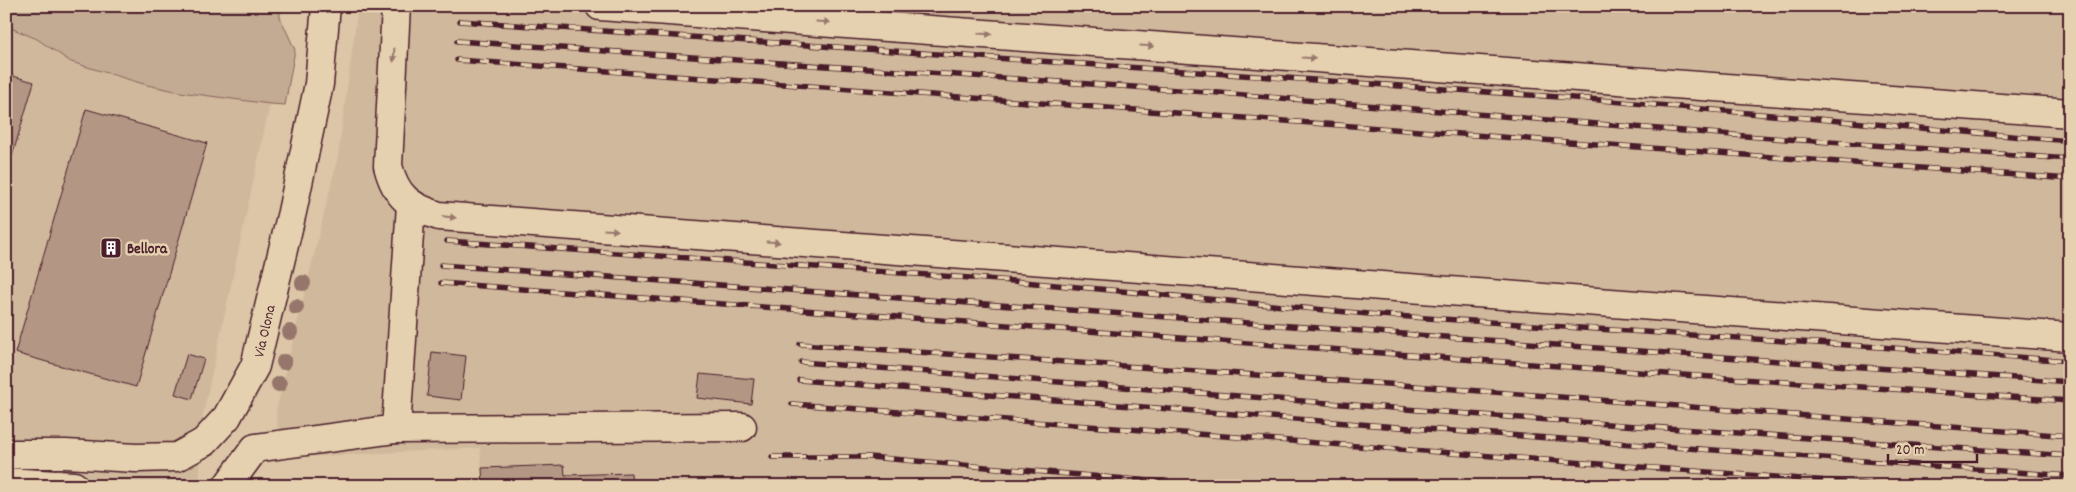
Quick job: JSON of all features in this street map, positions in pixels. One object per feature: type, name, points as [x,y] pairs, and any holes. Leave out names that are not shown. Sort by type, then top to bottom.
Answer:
[{"type":"street","name":"Via Olona","points":[[6,454],[66,454],[136,458],[177,457],[204,442],[227,417],[256,366],[292,212],[319,84],[326,6]]},
{"type":"street","points":[[396,6],[388,166],[392,183],[411,204],[439,216],[2070,337]]},
{"type":"street","points":[[600,6],[2070,113]]},
{"type":"street","points":[[396,429],[411,204]]},
{"type":"street","points":[[227,486],[256,448],[396,429],[742,427]]},
{"type":"street","points":[[6,482],[74,486]]},
{"type":"shaded area","points":[[6,6],[280,6],[280,17],[295,50],[285,105],[180,92],[147,85],[71,62],[37,39],[6,26]]},
{"type":"shaded area","points":[[358,6],[2070,6],[2070,486],[483,486],[480,448],[281,458],[276,411],[338,156]]},
{"type":"shaded area","points":[[6,26],[37,39],[71,62],[147,85],[180,92],[270,104],[203,415],[199,486],[6,486]]},
{"type":"building","points":[[6,74],[34,82],[6,177]]},
{"type":"building","name":"Bellora","points":[[86,109],[207,143],[136,387],[15,353]]},
{"type":"building","points":[[432,352],[466,356],[461,400],[427,396]]},
{"type":"building","points":[[187,354],[204,359],[192,399],[175,394]]},
{"type":"building","points":[[700,374],[754,379],[751,404],[697,398]]},
{"type":"building","points":[[564,465],[565,475],[631,473],[632,486],[483,486],[482,468]]},
{"type":"railway","points":[[460,21],[1588,99],[2070,141]]},
{"type":"railway","points":[[457,41],[1207,92],[1745,136],[2070,159]]},
{"type":"railway","points":[[457,60],[2070,179]]},
{"type":"railway","points":[[447,241],[1013,281],[1379,315],[2070,361]]},
{"type":"railway","points":[[441,265],[2070,382]]},
{"type":"railway","points":[[441,283],[1638,372],[2070,401]]},
{"type":"railway","points":[[800,344],[1402,385],[2070,436]]},
{"type":"railway","points":[[801,362],[1521,418],[2070,456]]},
{"type":"railway","points":[[799,380],[1398,427],[2070,476]]},
{"type":"railway","points":[[792,404],[1896,486]]},
{"type":"railway","points":[[772,457],[869,457],[1209,486]]},
{"type":"place","name":"Bellora","points":[[111,248]]}]
